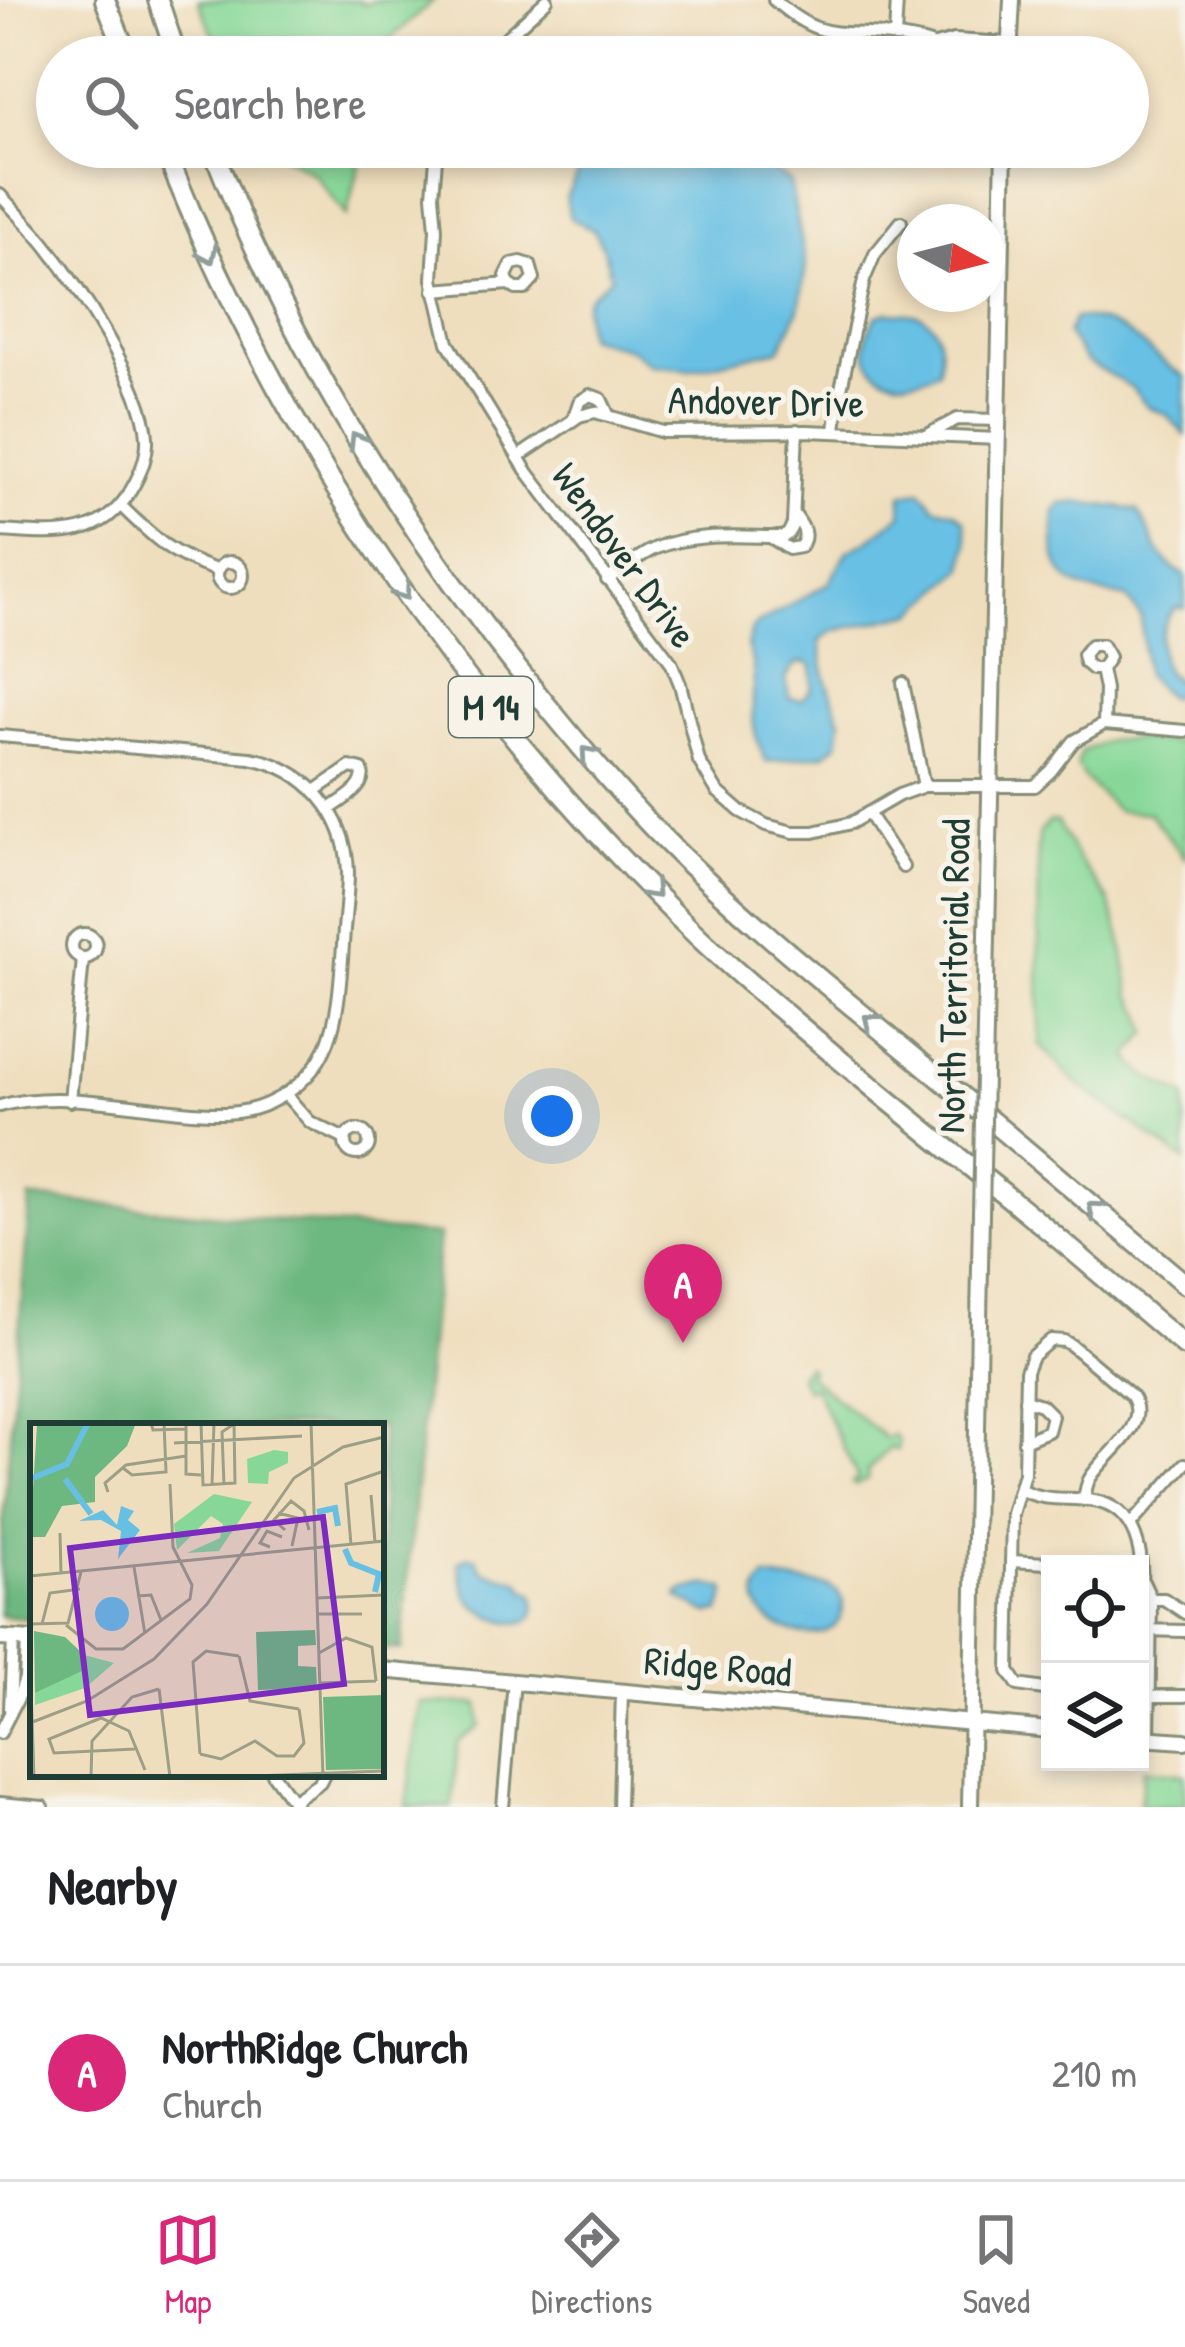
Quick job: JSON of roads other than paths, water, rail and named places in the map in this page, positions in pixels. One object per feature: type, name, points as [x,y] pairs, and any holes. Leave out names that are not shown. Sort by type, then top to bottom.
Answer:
[{"type":"highway","points":[[105,0],[120,36]]},
{"type":"highway","points":[[158,0],[169,36]]},
{"type":"highway","name":"M 14","points":[[173,168],[227,295],[307,444],[416,611],[561,792],[680,919],[739,974],[1185,1346]]},
{"type":"highway","name":"M 14","points":[[221,168],[268,277],[358,442],[484,628],[582,748],[664,839],[754,923],[1185,1284]]},
{"type":"main road","points":[[1010,36],[1012,0]]},
{"type":"main road","name":"North Territorial Road","points":[[970,1807],[1004,168]]},
{"type":"main road","name":"Ridge Road","points":[[384,1670],[1041,1729]]},
{"type":"main road","points":[[1149,1738],[1185,1741]]},
{"type":"street","points":[[509,36],[547,0]]},
{"type":"street","points":[[774,0],[817,30],[879,36]]},
{"type":"street","points":[[896,36],[897,0]]},
{"type":"street","name":"Wendover Drive","points":[[435,168],[434,290],[452,351],[518,457],[671,662],[699,761],[726,800],[756,820],[793,832],[833,829],[924,786],[1034,786],[1074,741],[1104,724]]},
{"type":"street","points":[[0,195],[45,244],[91,312],[124,368],[140,404],[147,437],[137,480],[122,506],[99,523],[60,535],[0,531]]},
{"type":"street","points":[[835,431],[864,280],[875,254],[897,227]]},
{"type":"street","points":[[434,290],[509,284]]},
{"type":"street","name":"Andover Drive","points":[[518,457],[586,413],[608,414],[664,432],[796,430],[998,439]]},
{"type":"street","name":"Andover Drive","points":[[926,435],[957,419],[999,420]]},
{"type":"street","points":[[607,580],[642,555],[670,544],[782,537],[790,532],[796,430]]},
{"type":"street","points":[[122,506],[166,548],[218,571]]},
{"type":"street","points":[[1101,669],[1104,724],[1185,731]]},
{"type":"street","points":[[903,683],[924,786]]},
{"type":"street","points":[[0,736],[250,758],[286,769],[316,791],[330,809],[342,836],[348,869],[337,1016],[331,1039],[304,1080],[285,1094],[255,1108],[222,1114],[70,1100],[36,1099],[0,1106]]},
{"type":"street","points":[[316,791],[350,767],[362,770],[361,785],[330,809]]},
{"type":"street","points":[[868,813],[903,867]]},
{"type":"street","points":[[70,1100],[83,959]]},
{"type":"street","points":[[285,1094],[310,1121],[345,1139]]},
{"type":"street","points":[[1041,1689],[1024,1687],[1011,1678],[1012,1514],[1021,1490],[1028,1361],[1046,1342],[1057,1339],[1071,1345],[1136,1401],[1139,1411],[1090,1478],[1084,1500]]},
{"type":"street","points":[[1024,1441],[1041,1436],[1052,1425],[1048,1409],[1025,1400]]},
{"type":"street","points":[[1130,1525],[1185,1464]]},
{"type":"street","points":[[1021,1490],[1046,1499],[1107,1505],[1130,1525],[1140,1555]]},
{"type":"street","points":[[1011,1561],[1041,1563]]},
{"type":"street","points":[[1149,1592],[1185,1613]]},
{"type":"street","points":[[1149,1630],[1185,1630]]},
{"type":"street","points":[[0,1733],[10,1713],[18,1639]]},
{"type":"street","points":[[502,1807],[514,1681]]},
{"type":"street","points":[[619,1807],[622,1690]]},
{"type":"street","points":[[1149,1696],[1185,1696]]},
{"type":"street","points":[[276,1778],[294,1804],[322,1777]]},
{"type":"street","points":[[0,1803],[44,1807]]},
{"type":"water","points":[[580,168],[774,168],[790,182],[806,265],[799,309],[780,349],[691,369],[651,365],[632,350],[587,336],[587,301],[611,277],[594,230],[570,218],[566,198]]},
{"type":"water","points":[[877,315],[917,315],[933,326],[940,348],[938,371],[905,380],[878,372],[869,362],[868,333]]},
{"type":"water","points":[[1074,319],[1107,323],[1121,330],[1185,377],[1185,435],[1131,387],[1086,361],[1067,334]]},
{"type":"water","points":[[921,490],[935,507],[965,520],[964,568],[914,613],[833,631],[820,641],[825,676],[841,721],[838,743],[825,754],[766,762],[753,721],[753,672],[747,646],[753,627],[829,583],[848,551],[902,514],[902,495]],"holes":[[[794,665],[812,666],[812,689],[802,700],[789,698],[786,678]]]},
{"type":"water","points":[[1061,504],[1137,510],[1161,555],[1185,575],[1185,609],[1177,607],[1171,614],[1160,645],[1165,672],[1177,681],[1185,679],[1185,697],[1168,697],[1145,675],[1141,617],[1127,598],[1080,587],[1058,565],[1055,511]]},
{"type":"water","points":[[476,1558],[483,1571],[521,1582],[534,1593],[534,1614],[528,1620],[508,1622],[476,1606],[463,1586],[458,1563]]},
{"type":"water","points":[[766,1578],[829,1586],[843,1601],[839,1620],[813,1634],[780,1627],[758,1606],[757,1592]]},
{"type":"water","points":[[707,1585],[725,1589],[720,1612],[708,1613],[678,1597],[680,1592]]},
{"type":"place","name":"NorthRidge Church","points":[[683,1343]]}]
